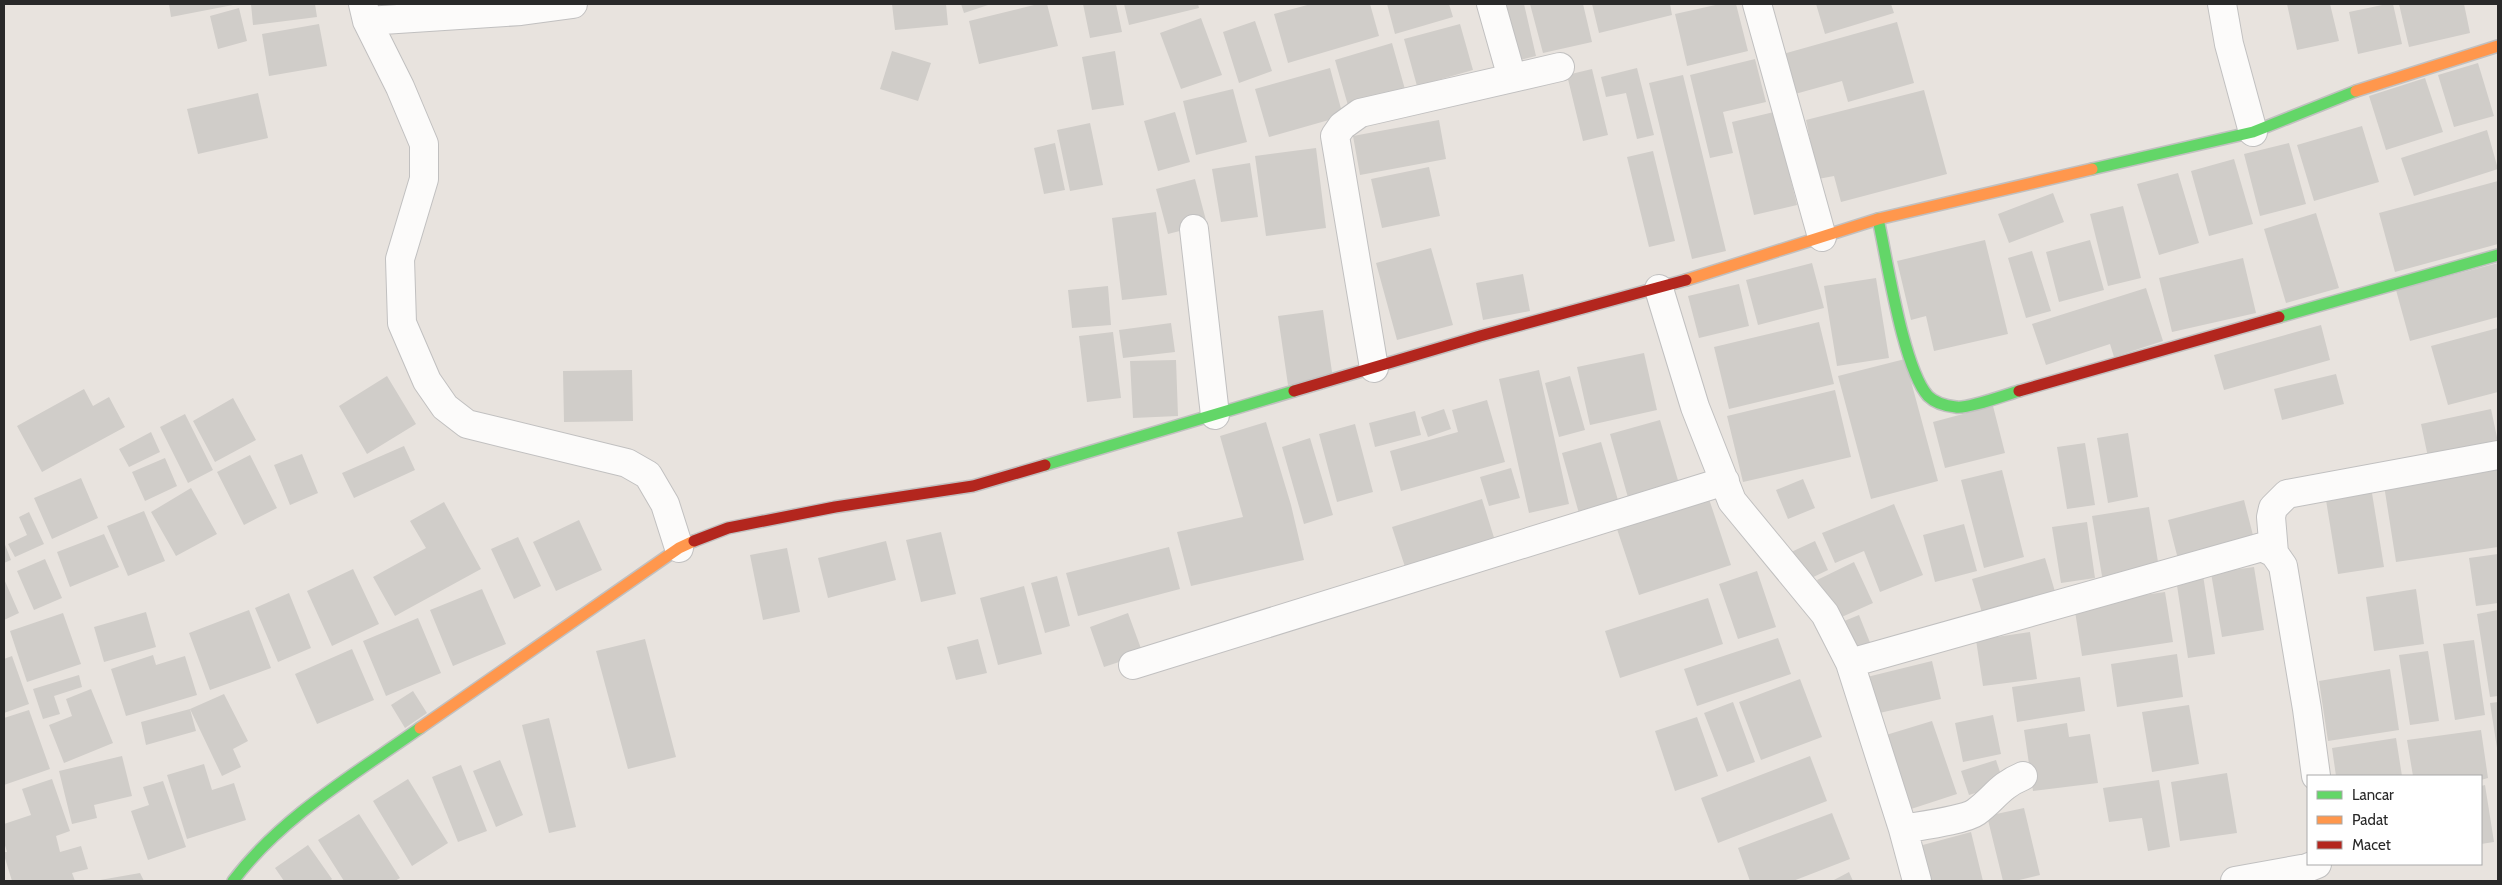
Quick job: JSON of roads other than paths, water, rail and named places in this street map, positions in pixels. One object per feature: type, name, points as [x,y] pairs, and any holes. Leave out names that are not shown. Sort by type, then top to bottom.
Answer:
[{"type":"street","points":[[573,4],[521,12],[365,13],[400,87],[424,144],[424,179],[400,259],[402,323],[427,381],[445,407],[467,424],[627,463],[648,474],[665,504],[679,548]]},
{"type":"street","points":[[1491,4],[1512,78]]},
{"type":"street","points":[[1757,4],[1822,237]]},
{"type":"street","points":[[2222,4],[2229,44],[2253,132]]},
{"type":"street","points":[[233,881],[252,856],[324,795],[679,548],[703,536],[728,528],[835,508],[973,486],[1480,336],[1659,289],[1878,219],[2253,132],[2372,85],[2498,46]]},
{"type":"street","points":[[1374,368],[1335,136],[1342,126],[1360,114],[1560,67]]},
{"type":"street","points":[[1878,219],[1911,364],[1926,395],[1943,406],[1959,408],[2498,255]]},
{"type":"street","points":[[1194,229],[1215,415]]},
{"type":"street","points":[[1659,289],[1695,407],[1732,501],[1825,614],[1850,663],[1903,829],[1917,881]]},
{"type":"street","points":[[2274,553],[2271,517],[2273,508],[2287,494],[2498,455]]},
{"type":"street","points":[[1133,665],[1724,481]]},
{"type":"street","points":[[1850,663],[2262,547],[2274,553],[2283,566],[2316,775]]},
{"type":"street","points":[[1903,829],[1975,813],[1996,792],[2011,781],[2023,776]]},
{"type":"street","points":[[2235,881],[2314,865]]}]
